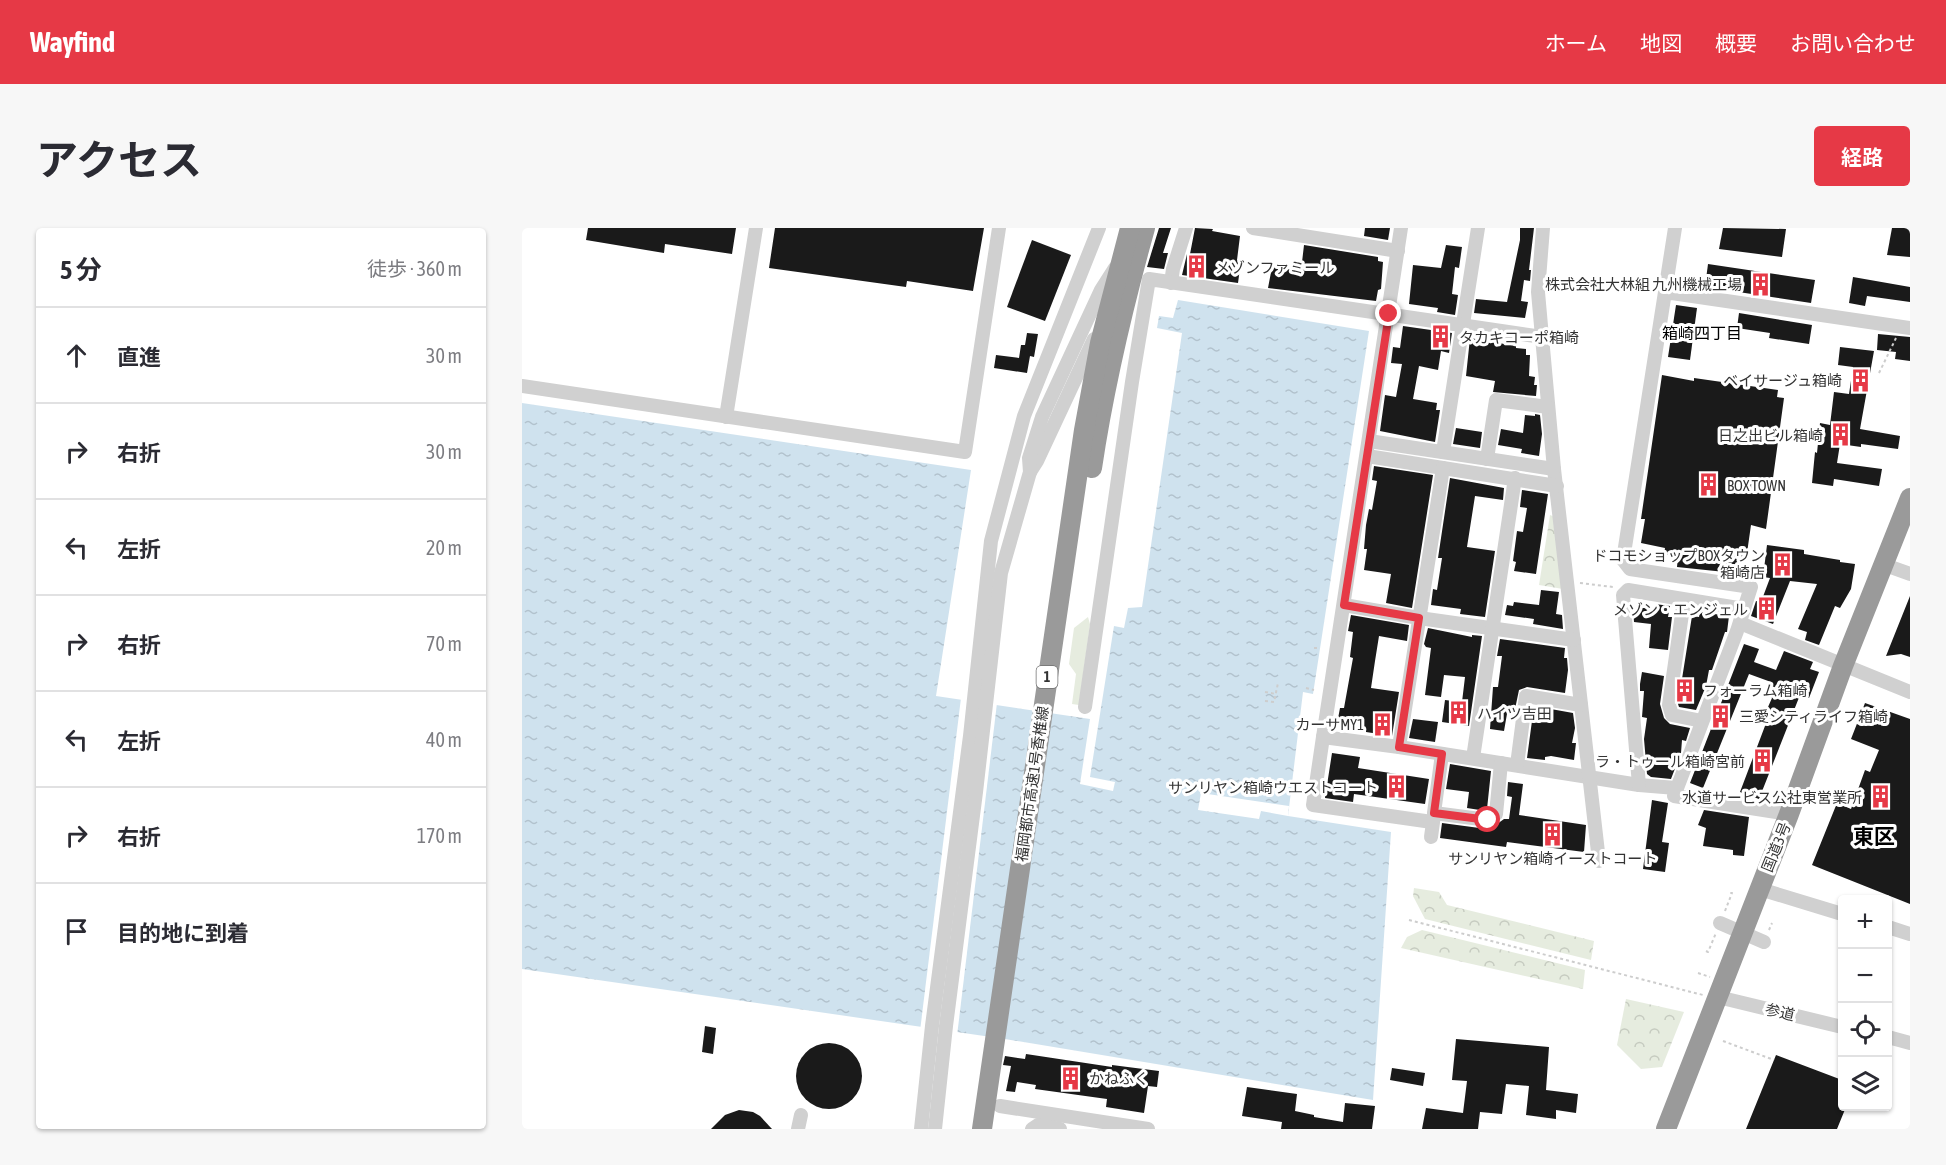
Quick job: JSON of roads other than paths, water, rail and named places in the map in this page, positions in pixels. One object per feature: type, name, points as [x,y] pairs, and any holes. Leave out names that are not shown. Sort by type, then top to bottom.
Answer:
[{"type":"highway","name":"福岡都市高速1号香椎線","points":[[981,1129],[1035,682],[1066,464],[1089,346],[1119,228]]},
{"type":"highway","name":"福岡都市高速1号香椎線","points":[[981,1129],[1074,495],[1100,343],[1129,228]]},
{"type":"highway","points":[[1046,682],[1064,634],[1095,448],[1115,347],[1145,228]]},
{"type":"highway","name":"国道3号","points":[[1666,1129],[1789,814],[1843,666],[1910,498]]},
{"type":"street","points":[[726,417],[756,228]]},
{"type":"street","points":[[522,386],[965,452],[999,228]]},
{"type":"street","points":[[921,1129],[932,1026],[970,736],[991,542],[1024,416],[1099,228]]},
{"type":"street","points":[[935,1129],[1001,573],[1030,472],[1029,459],[1042,417],[1101,290],[1119,261],[1129,228]]},
{"type":"street","points":[[1171,283],[1186,228]]},
{"type":"street","points":[[1253,228],[1398,251]]},
{"type":"street","points":[[1401,228],[1313,805],[1488,820],[1496,814],[1501,763]]},
{"type":"street","points":[[1443,452],[1478,228]]},
{"type":"street","points":[[1543,228],[1538,292],[1548,407],[1599,861]]},
{"type":"street","points":[[1675,228],[1623,560],[1630,569],[1751,587],[1740,623],[1674,796],[1789,814]]},
{"type":"street","points":[[1085,707],[1149,279],[1542,337]]},
{"type":"street","points":[[1665,292],[1906,328]]},
{"type":"street","points":[[1487,459],[1496,400],[1548,407]]},
{"type":"street","points":[[1369,441],[1554,469]]},
{"type":"street","points":[[1367,456],[1557,486]]},
{"type":"street","points":[[1399,747],[1443,468]]},
{"type":"street","points":[[1473,758],[1515,478]]},
{"type":"street","points":[[1885,565],[1910,574]]},
{"type":"street","points":[[1639,785],[1623,595],[1628,590],[1744,609]]},
{"type":"street","points":[[1684,600],[1669,705],[1672,714],[1702,721]]},
{"type":"street","points":[[1344,605],[1574,640]]},
{"type":"street","points":[[1740,623],[1910,692]]},
{"type":"street","points":[[1517,765],[1526,696],[1581,705]]},
{"type":"street","points":[[1323,737],[1639,785],[1676,788]]},
{"type":"street","points":[[1431,837],[1442,754]]},
{"type":"street","points":[[1760,889],[1838,913]]},
{"type":"street","points":[[1720,923],[1764,942]]},
{"type":"street","points":[[1892,929],[1910,934]]},
{"type":"street","name":"参道","points":[[1718,998],[1838,1026]]},
{"type":"street","points":[[1892,1038],[1910,1043]]},
{"type":"street","points":[[1000,1106],[1148,1129]]},
{"type":"street","points":[[798,1129],[801,1114]]},
{"type":"street","points":[[1032,1129],[1038,1125],[1060,1129]]},
{"type":"water","points":[[1178,300],[1369,331],[1313,694],[1303,692],[1288,816],[1391,832],[1373,1100],[1005,1039],[522,969],[522,403],[971,470],[936,696],[1090,719],[1080,784],[1113,791],[1115,782],[1090,777],[1114,626],[1124,628],[1128,608],[1142,607],[1182,333],[1157,328],[1159,316],[1173,318]]},
{"type":"place","name":"メゾンファミール","points":[[1197,267]]},
{"type":"place","name":"株式会社大林組 九州機械工場","points":[[1760,284]]},
{"type":"place","name":"タカキコーポ箱崎","points":[[1441,337]]},
{"type":"place","name":"ベイサージュ箱崎","points":[[1860,380]]},
{"type":"place","name":"日之出ビル箱崎","points":[[1841,435]]},
{"type":"place","name":"BOX TOWN","points":[[1709,485]]},
{"type":"place","name":"ドコモショップBOXタウン 箱崎店","points":[[1783,564]]},
{"type":"place","name":"メゾン・エンジェル","points":[[1766,609]]},
{"type":"place","name":"フォーラム箱崎","points":[[1685,690]]},
{"type":"place","name":"ハイツ吉田","points":[[1459,713]]},
{"type":"place","name":"三愛シティライフ箱崎","points":[[1721,716]]},
{"type":"place","name":"カーサMY1","points":[[1382,724]]},
{"type":"place","name":"ラ・トゥール箱崎宮前","points":[[1763,761]]},
{"type":"place","name":"サンリヤン箱崎ウエストコート","points":[[1396,787]]},
{"type":"place","name":"水道サービス公社東営業所","points":[[1880,797]]},
{"type":"place","name":"サンリヤン箱崎イーストコート","points":[[1553,834]]},
{"type":"place","name":"かねふく","points":[[1071,1078]]},
{"type":"district","name":"箱崎四丁目","points":[[1702,333]]},
{"type":"district","name":"東区","points":[[1874,836]]}]
